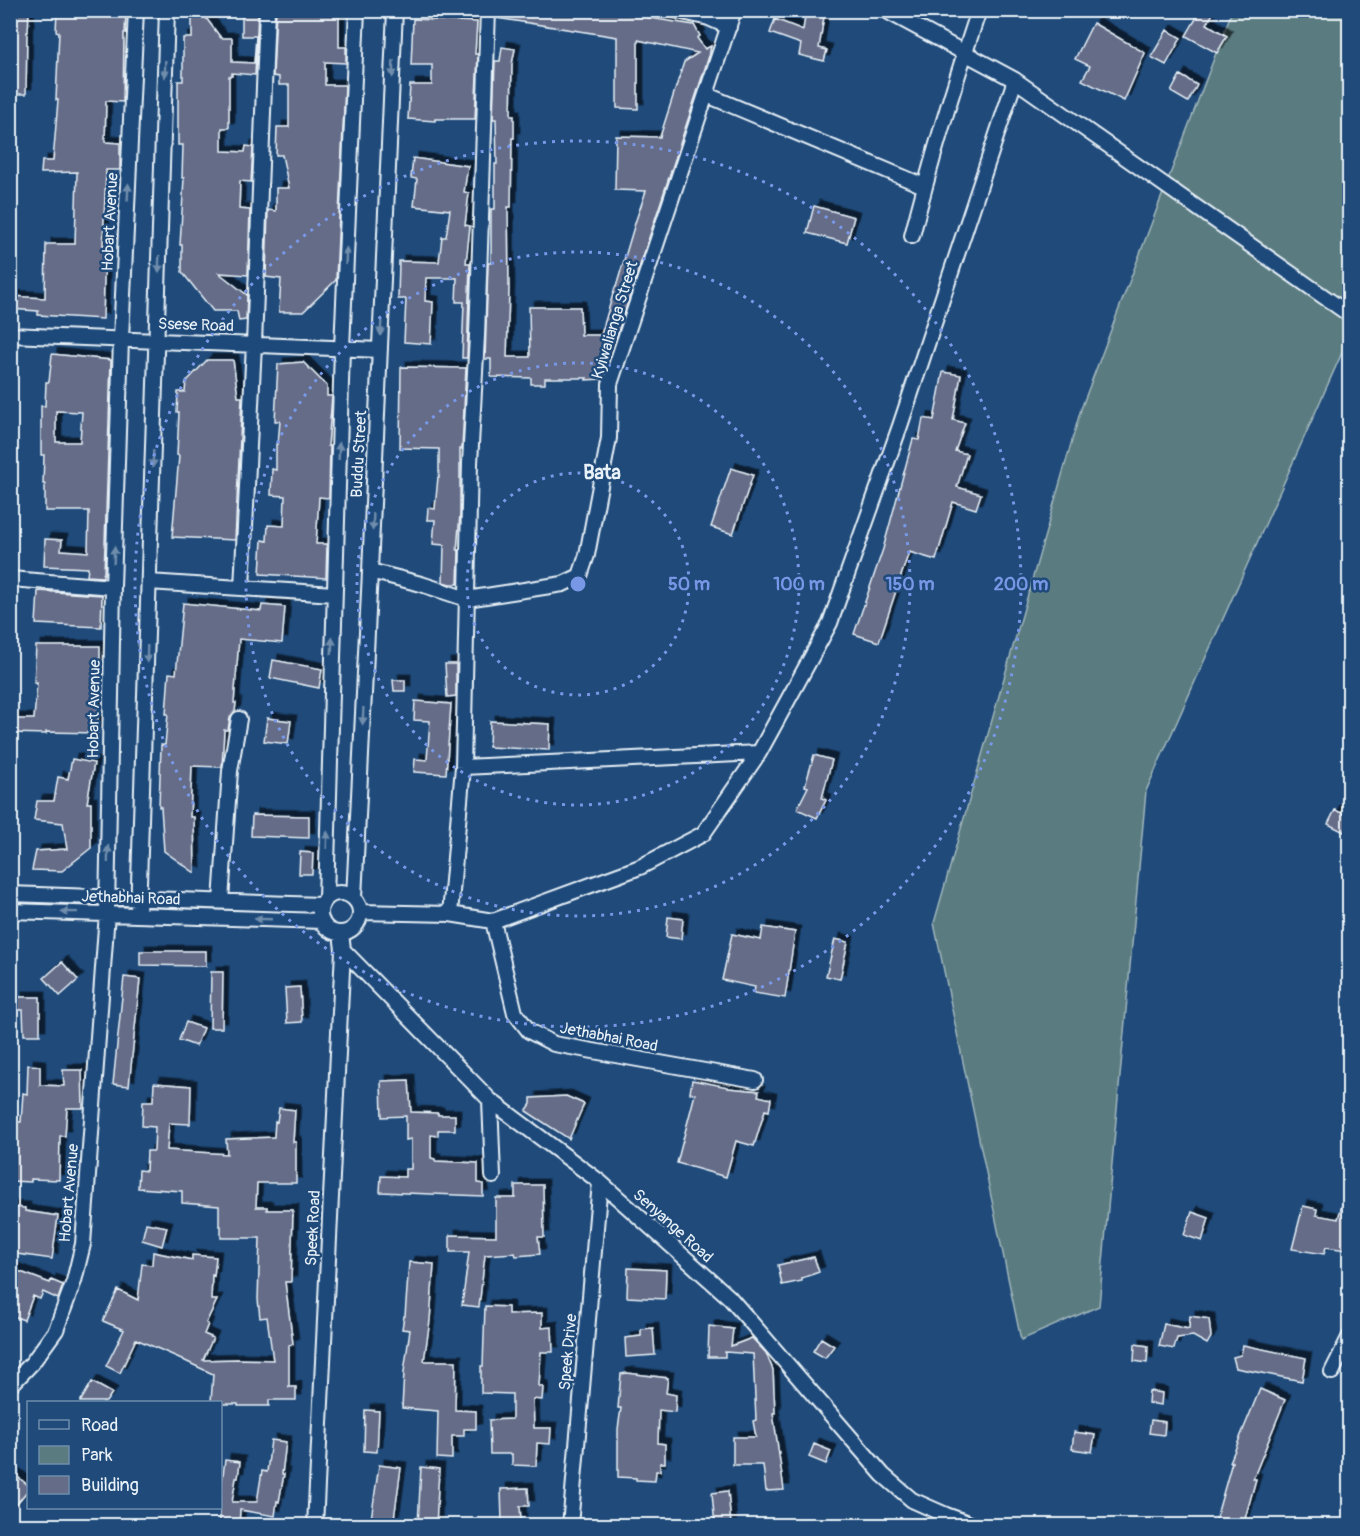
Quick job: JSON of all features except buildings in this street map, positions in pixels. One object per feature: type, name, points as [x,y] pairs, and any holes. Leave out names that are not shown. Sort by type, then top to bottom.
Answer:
[{"type":"street","name":"Hobart Avenue","points":[[10,1386],[32,1363],[56,1330],[74,1281],[83,1244],[107,913],[113,587],[121,339],[136,10]]},
{"type":"street","points":[[138,914],[167,10]]},
{"type":"street","points":[[242,588],[267,10]]},
{"type":"street","points":[[323,902],[332,894],[347,894],[354,898],[358,905],[359,920],[355,926],[341,933],[327,927],[320,913],[323,902],[342,348],[357,10]]},
{"type":"street","name":"Buddu Street","points":[[354,898],[395,10]]},
{"type":"street","points":[[450,914],[464,766],[470,463],[477,336],[488,10]]},
{"type":"street","points":[[674,10],[709,18],[729,27]]},
{"type":"street","name":"Kyiwalianga Street","points":[[370,571],[467,599],[563,584],[580,576],[587,555],[609,438],[610,384],[734,10]]},
{"type":"street","points":[[885,10],[1015,80],[1350,315]]},
{"type":"street","points":[[912,236],[924,186],[979,10]]},
{"type":"street","points":[[360,912],[450,914],[493,921],[640,867],[703,834],[759,753],[830,623],[900,426],[1015,80]]},
{"type":"street","points":[[707,95],[924,186]]},
{"type":"street","name":"Ssese Road","points":[[10,335],[380,350]]},
{"type":"street","points":[[10,579],[113,587]]},
{"type":"street","points":[[149,582],[334,594]]},
{"type":"street","points":[[221,901],[230,771],[239,719]]},
{"type":"street","points":[[464,766],[759,753]]},
{"type":"street","name":"Jethabhai Road","points":[[10,894],[323,902]]},
{"type":"street","name":"Jethabhai Road","points":[[10,911],[322,921]]},
{"type":"street","name":"Jethabhai Road","points":[[493,921],[515,1013],[529,1031],[554,1044],[755,1080]]},
{"type":"street","name":"Speek Road","points":[[315,1526],[343,950],[341,933]]},
{"type":"street","name":"Senyange Road","points":[[343,950],[490,1100],[600,1182],[729,1297],[883,1475],[912,1500],[976,1526]]},
{"type":"street","points":[[490,1100],[493,1176]]},
{"type":"street","name":"Speek Drive","points":[[572,1523],[600,1182]]},
{"type":"street","points":[[1332,1371],[1350,1336]]},
{"type":"green space","points":[[1232,11],[1349,11],[1349,337],[1146,791],[1099,1306],[1021,1340],[934,923],[1081,409]]},
{"type":"district","name":"Bata","points":[[602,472]]}]
